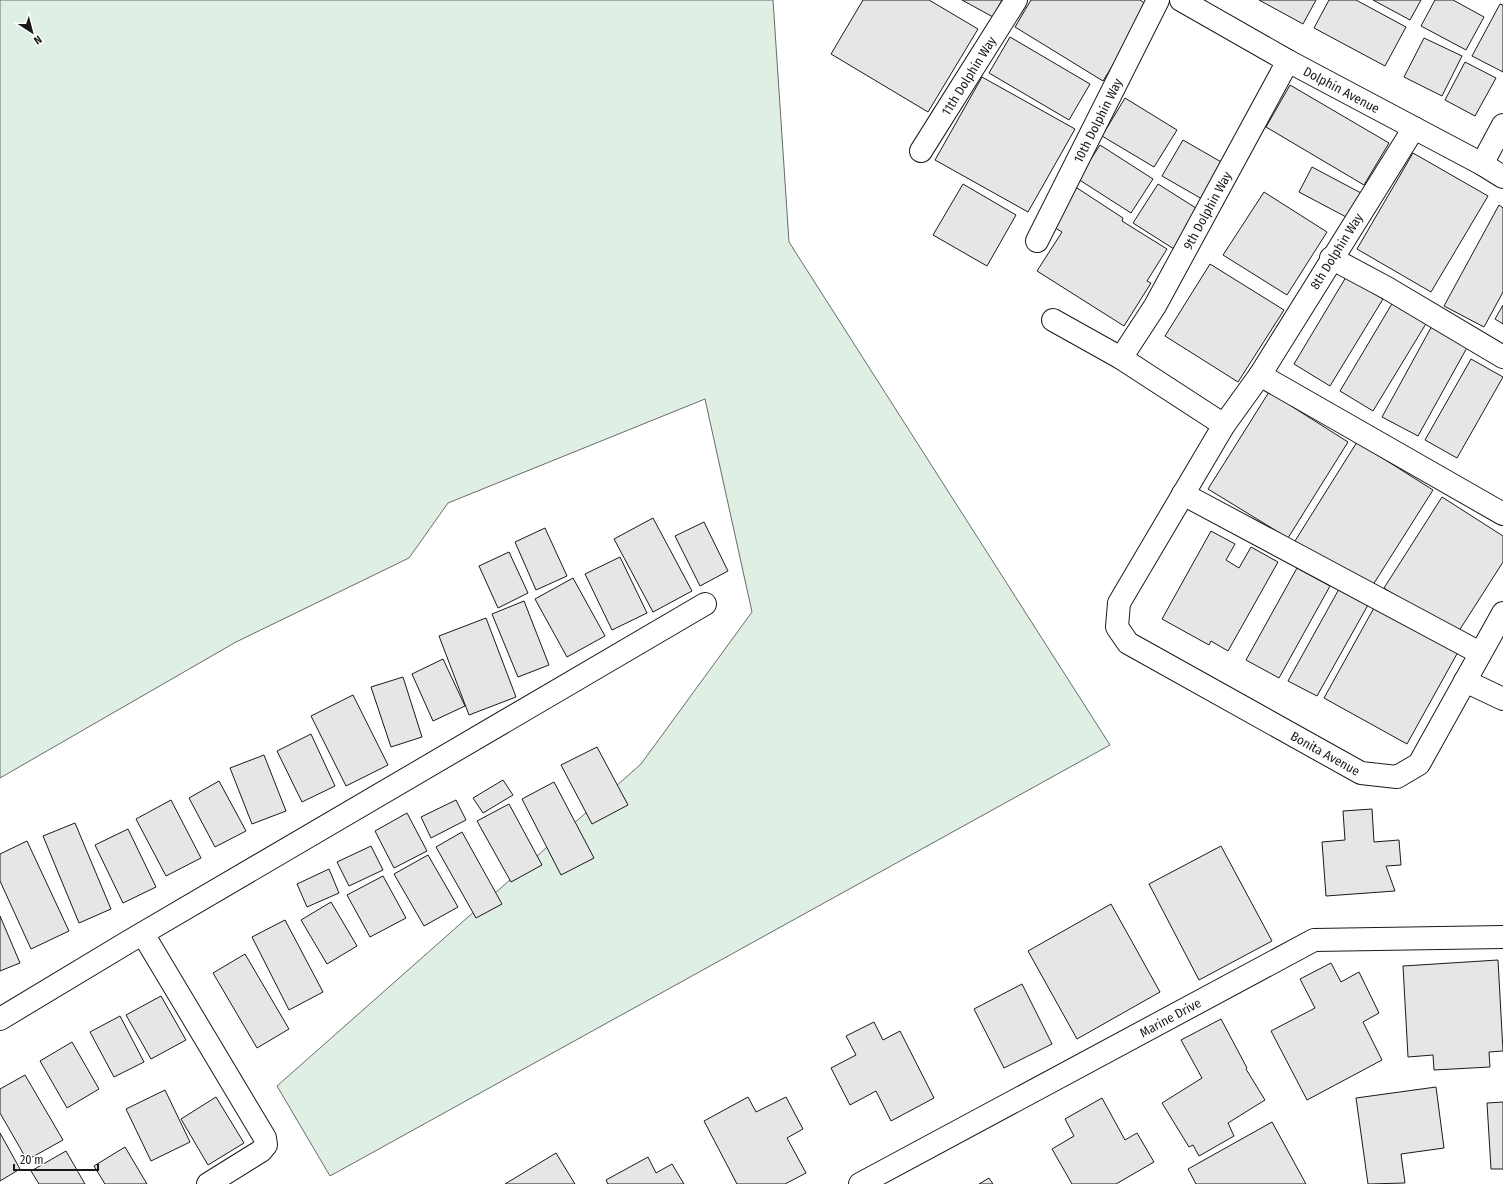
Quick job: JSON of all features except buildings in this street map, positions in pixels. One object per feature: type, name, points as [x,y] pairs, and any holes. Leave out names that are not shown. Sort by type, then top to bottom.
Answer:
[{"type":"street","name":"11th Dolphin Way","points":[[921,151],[1016,0]]},
{"type":"street","name":"10th Dolphin Way","points":[[1037,242],[1158,0]]},
{"type":"street","name":"Dolphin Avenue","points":[[1181,0],[1288,61],[1482,164],[1503,177]]},
{"type":"street","name":"9th Dolphin Way","points":[[1121,358],[1155,306],[1288,61]]},
{"type":"street","points":[[1482,164],[1503,125]]},
{"type":"street","name":"8th Dolphin Way","points":[[1128,643],[1117,627],[1119,603],[1224,425],[1260,375],[1331,258],[1414,128]]},
{"type":"street","points":[[1331,258],[1387,288],[1503,357]]},
{"type":"street","points":[[1053,320],[1121,358],[1224,425]]},
{"type":"street","points":[[1260,375],[1503,514]]},
{"type":"street","points":[[1184,494],[1480,653]]},
{"type":"street","points":[[0,1019],[706,604]]},
{"type":"street","name":"Bonita Avenue","points":[[1128,643],[1361,773],[1397,777],[1419,764],[1503,613]]},
{"type":"street","points":[[1465,681],[1503,699]]},
{"type":"street","points":[[143,934],[265,1138],[266,1145],[261,1151],[208,1184]]},
{"type":"street","name":"Marine Drive","points":[[860,1184],[1314,940],[1503,937]]},
{"type":"green space","points":[[0,0],[773,0],[789,242],[1110,745],[330,1176],[277,1086],[641,764],[752,612],[705,399],[448,503],[409,558],[236,642],[0,778]]}]
